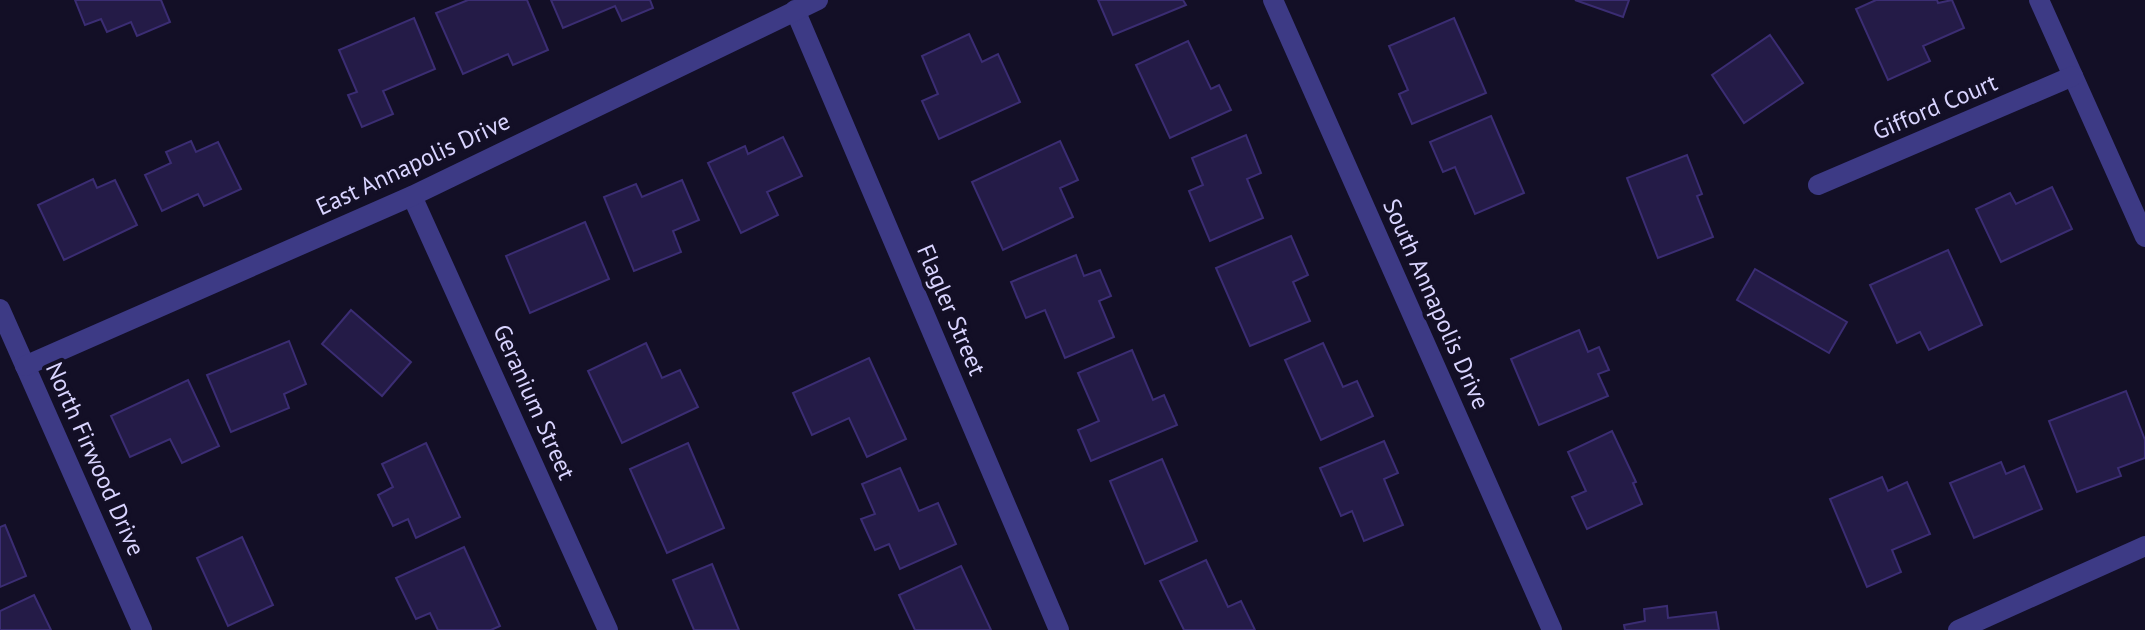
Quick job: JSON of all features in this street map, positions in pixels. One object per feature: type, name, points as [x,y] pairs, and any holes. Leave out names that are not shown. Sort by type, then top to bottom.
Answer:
[{"type":"street","name":"East Annapolis Drive","points":[[25,366],[412,196],[818,0]]},
{"type":"street","name":"South Annapolis Drive","points":[[1273,0],[1552,630]]},
{"type":"street","points":[[2039,0],[2145,237]]},
{"type":"street","name":"Flagler Street","points":[[795,10],[1059,630]]},
{"type":"street","name":"Gifford Court","points":[[1818,185],[2073,76]]},
{"type":"street","name":"Geranium Street","points":[[412,196],[608,630]]},
{"type":"street","name":"North Firwood Drive","points":[[0,309],[142,630]]},
{"type":"street","points":[[1958,630],[2145,546]]},
{"type":"building","points":[[75,0],[161,0],[170,22],[137,36],[131,22],[107,32],[101,19],[85,25]]},
{"type":"building","points":[[468,0],[527,0],[548,50],[513,65],[508,54],[463,74],[436,13]]},
{"type":"building","points":[[551,0],[650,0],[653,8],[622,21],[615,6],[563,28]]},
{"type":"building","points":[[1098,0],[1183,0],[1186,5],[1113,35]]},
{"type":"building","points":[[1575,0],[1629,0],[1623,17]]},
{"type":"building","points":[[1876,0],[1937,0],[1938,3],[1952,0],[1964,28],[1923,46],[1930,61],[1888,80],[1856,9]]},
{"type":"building","points":[[414,18],[435,69],[383,91],[393,114],[362,127],[348,95],[357,92],[339,50]]},
{"type":"building","points":[[1454,18],[1486,93],[1412,124],[1399,94],[1408,90],[1389,46]]},
{"type":"building","points":[[969,34],[982,62],[998,54],[1020,102],[939,139],[922,101],[938,94],[922,56]]},
{"type":"building","points":[[1770,35],[1803,83],[1744,123],[1712,75]]},
{"type":"building","points":[[1188,41],[1211,89],[1219,85],[1231,110],[1170,138],[1136,65]]},
{"type":"building","points":[[1491,116],[1524,193],[1475,214],[1455,167],[1443,172],[1430,142]]},
{"type":"building","points":[[1246,135],[1261,173],[1247,179],[1263,218],[1210,241],[1189,191],[1203,185],[1192,158]]},
{"type":"building","points":[[783,137],[802,176],[767,192],[778,215],[741,233],[708,163],[745,146],[748,154]]},
{"type":"building","points":[[191,141],[196,152],[218,142],[241,189],[204,206],[198,194],[162,211],[145,175],[171,163],[166,152]]},
{"type":"building","points":[[1060,141],[1078,180],[1060,188],[1073,217],[1003,250],[972,182]]},
{"type":"building","points":[[1687,155],[1702,194],[1697,196],[1713,237],[1658,258],[1627,178]]},
{"type":"building","points":[[93,179],[97,188],[115,180],[137,225],[64,260],[38,205]]},
{"type":"building","points":[[682,180],[699,220],[673,231],[681,252],[634,271],[604,197],[636,184],[642,197]]},
{"type":"building","points":[[2052,187],[2072,229],[2001,262],[1976,209],[2010,193],[2016,204]]},
{"type":"building","points":[[585,222],[609,279],[530,313],[506,256]]},
{"type":"building","points":[[1291,236],[1308,275],[1293,282],[1310,321],[1250,346],[1216,268]]},
{"type":"building","points":[[1948,250],[1982,325],[1929,350],[1920,332],[1897,343],[1870,285]]},
{"type":"building","points":[[1076,255],[1084,276],[1100,270],[1111,296],[1099,301],[1114,337],[1065,358],[1045,310],[1026,318],[1011,282]]},
{"type":"building","points":[[1755,269],[1847,322],[1829,353],[1737,300]]},
{"type":"building","points":[[351,310],[411,362],[382,396],[322,344]]},
{"type":"building","points":[[1579,330],[1588,352],[1599,347],[1609,370],[1598,374],[1608,396],[1539,425],[1511,359]]},
{"type":"building","points":[[289,341],[306,384],[284,394],[289,408],[231,432],[207,375]]},
{"type":"building","points":[[646,343],[662,378],[680,370],[698,407],[622,443],[588,371]]},
{"type":"building","points":[[1323,343],[1343,387],[1357,381],[1373,416],[1321,440],[1285,360]]},
{"type":"building","points":[[1132,350],[1153,400],[1164,395],[1177,425],[1091,461],[1078,430],[1099,421],[1078,373]]},
{"type":"building","points":[[869,358],[906,439],[867,457],[849,418],[812,435],[793,393]]},
{"type":"building","points":[[188,380],[219,446],[182,463],[170,439],[130,457],[111,416]]},
{"type":"building","points":[[2126,391],[2145,440],[2145,458],[2118,468],[2121,476],[2077,492],[2049,421]]},
{"type":"building","points":[[1612,431],[1636,482],[1633,483],[1642,504],[1587,529],[1572,497],[1586,491],[1568,452]]},
{"type":"building","points":[[1384,441],[1398,473],[1384,479],[1403,525],[1364,541],[1352,511],[1341,516],[1320,468]]},
{"type":"building","points":[[426,443],[460,517],[416,538],[408,519],[393,526],[378,495],[393,487],[382,464]]},
{"type":"building","points":[[688,443],[724,528],[667,553],[630,469]]},
{"type":"building","points":[[1162,459],[1197,541],[1145,564],[1110,481]]},
{"type":"building","points":[[2001,462],[2006,474],[2024,466],[2042,509],[1974,538],[1950,483]]},
{"type":"building","points":[[900,468],[919,511],[938,503],[956,544],[900,569],[889,544],[875,550],[861,519],[875,514],[862,484]]},
{"type":"building","points":[[1882,477],[1888,491],[1907,482],[1930,534],[1892,550],[1901,572],[1867,587],[1830,499]]},
{"type":"building","points":[[5,525],[26,576],[0,587],[0,527]]},
{"type":"building","points":[[242,537],[273,605],[228,626],[197,558]]},
{"type":"building","points":[[464,547],[500,626],[491,630],[438,630],[430,613],[416,619],[396,578]]},
{"type":"building","points":[[1206,560],[1228,607],[1241,601],[1255,630],[1184,630],[1160,581]]},
{"type":"building","points":[[712,564],[739,630],[694,630],[673,580]]},
{"type":"building","points":[[961,566],[991,630],[915,630],[899,595]]},
{"type":"building","points":[[34,595],[51,630],[0,630],[0,611]]},
{"type":"building","points":[[1667,606],[1668,618],[1716,612],[1719,630],[1625,630],[1624,625],[1645,621],[1644,609]]}]
